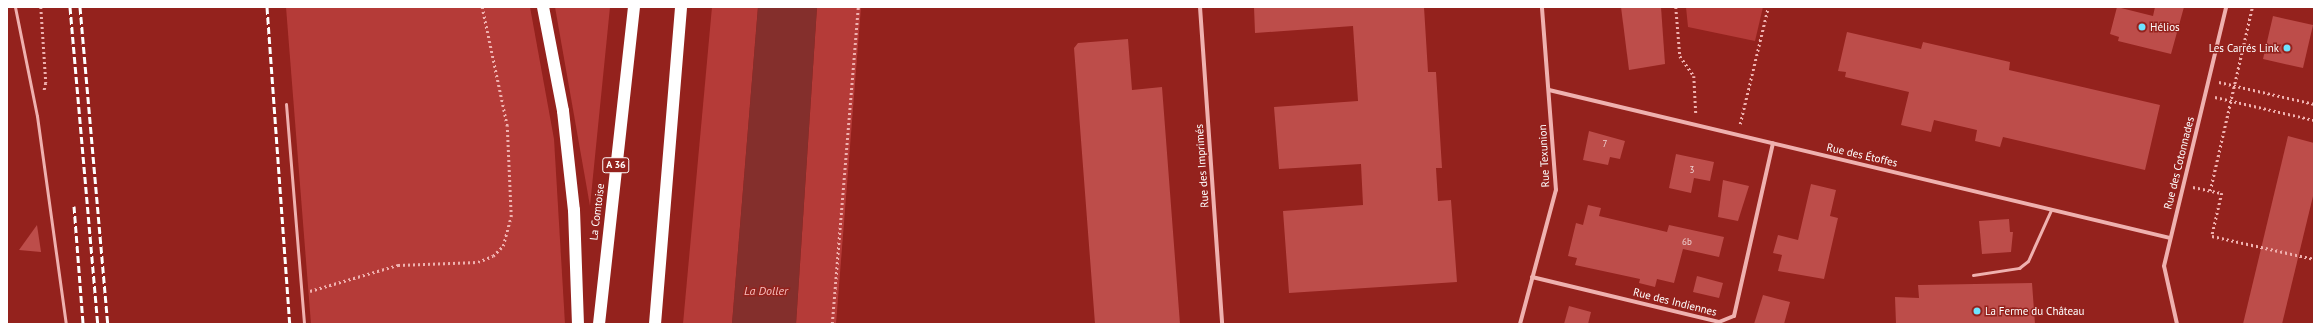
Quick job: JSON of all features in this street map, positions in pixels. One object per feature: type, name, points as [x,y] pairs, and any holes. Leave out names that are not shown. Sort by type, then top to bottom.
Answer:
[{"type":"highway","points":[[543,7],[563,111],[574,210],[578,324]]},
{"type":"highway","name":"La Comtoise","points":[[599,324],[634,7]]},
{"type":"highway","points":[[655,324],[681,7]]},
{"type":"street","name":"Rue des Imprimés","points":[[1200,7],[1222,324]]},
{"type":"street","name":"Rue Texunion","points":[[1520,324],[1556,190],[1542,7]]},
{"type":"street","name":"Rue des Cotonnades","points":[[2177,324],[2164,266],[2226,7]]},
{"type":"street","name":"Rue des Étoffes","points":[[1549,90],[2170,238]]},
{"type":"street","name":"Rue des Indiennes","points":[[1532,277],[1719,322],[1734,316],[1773,143]]},
{"type":"lane","points":[[15,7],[37,116],[66,324]]},
{"type":"lane","points":[[286,104],[300,294],[304,324]]},
{"type":"lane","points":[[1973,274],[2019,268],[2028,262],[2051,210]]},
{"type":"path","points":[[37,116],[46,83],[40,7]]},
{"type":"path","points":[[300,294],[398,265],[478,262],[493,256],[503,246],[511,217],[507,126],[482,7]]},
{"type":"path","points":[[832,324],[858,7]]},
{"type":"path","points":[[1676,7],[1680,56],[1694,76],[1696,125]]},
{"type":"path","points":[[1737,135],[1768,7]]},
{"type":"path","points":[[2210,191],[2252,7]]},
{"type":"path","points":[[2209,80],[2314,104]]},
{"type":"path","points":[[2205,94],[2314,120]]},
{"type":"path","points":[[2183,184],[2222,193],[2212,236],[2314,259]]},
{"type":"shaded area","points":[[286,7],[530,7],[554,139],[565,324],[311,324]]},
{"type":"shaded area","points":[[555,7],[610,7],[590,206]]},
{"type":"shaded area","points":[[712,7],[758,7],[732,324],[683,324]]},
{"type":"shaded area","points":[[817,7],[861,7],[836,324],[796,324]]},
{"type":"shaded area","points":[[1686,7],[1763,7],[1755,41],[1688,27]]},
{"type":"water","name":"La Doller","points":[[758,7],[817,7],[796,324],[732,324]]},
{"type":"building","points":[[1254,7],[1424,7],[1428,72],[1436,72],[1442,168],[1436,168],[1438,201],[1451,200],[1457,282],[1289,293],[1283,211],[1363,205],[1361,164],[1279,169],[1274,107],[1358,101],[1353,26],[1255,33]]},
{"type":"building","points":[[1621,7],[1661,7],[1665,64],[1629,70]]},
{"type":"building","name":"Hélios","points":[[2117,7],[2153,16],[2155,7],[2184,7],[2171,54],[2118,41],[2119,37],[2110,34]]},
{"type":"building","name":"Les Carrés Link","points":[[2273,16],[2313,25],[2303,68],[2263,59]]},
{"type":"building","points":[[1847,32],[1921,49],[1923,42],[2010,62],[2009,70],[2160,105],[2145,170],[2003,137],[2000,147],[1975,141],[1977,130],[1934,120],[1931,132],[1901,125],[1909,92],[1845,77],[1846,72],[1838,71]]},
{"type":"building","points":[[1128,39],[1132,90],[1162,87],[1180,324],[1095,324],[1074,48],[1078,43]]},
{"type":"building","points":[[1589,131],[1625,141],[1620,159],[1610,157],[1608,165],[1583,160]]},
{"type":"building","points":[[2288,136],[2314,143],[2314,192],[2282,324],[2243,324]]},
{"type":"building","points":[[1676,154],[1714,162],[1710,181],[1694,178],[1691,193],[1669,188]]},
{"type":"building","points":[[1723,180],[1749,186],[1738,221],[1718,217]]},
{"type":"building","points":[[1811,184],[1836,190],[1830,216],[1838,218],[1824,279],[1778,271],[1782,255],[1773,253],[1778,235],[1798,240]]},
{"type":"building","points":[[1588,205],[1601,208],[1599,216],[1667,232],[1669,225],[1724,237],[1719,257],[1683,249],[1674,283],[1657,279],[1655,287],[1639,283],[1640,279],[1575,265],[1577,258],[1568,256],[1576,223],[1583,225]]},
{"type":"building","points":[[2009,219],[2010,232],[2013,232],[2011,252],[1982,254],[1979,221]]},
{"type":"building","points":[[37,225],[41,252],[19,250]]},
{"type":"building","points":[[1697,276],[1723,283],[1719,298],[1693,292]]},
{"type":"building","name":"La Ferme du Château","points":[[2032,283],[2035,324],[1896,324],[1895,297],[1919,298],[1918,285]]},
{"type":"building","points":[[1763,295],[1790,302],[1784,324],[1754,324]]},
{"type":"building","points":[[1569,306],[1591,312],[1588,324],[1564,324]]},
{"type":"railway","points":[[70,7],[98,324]]},
{"type":"railway","points":[[80,7],[108,324]]},
{"type":"railway","points":[[267,7],[290,324]]},
{"type":"railway","points":[[74,206],[83,324]]},
{"type":"place","name":"Hélios","points":[[2142,27]]},
{"type":"place","name":"Les Carrés Link","points":[[2287,48]]},
{"type":"place","name":"La Ferme du Château","points":[[1977,311]]}]
